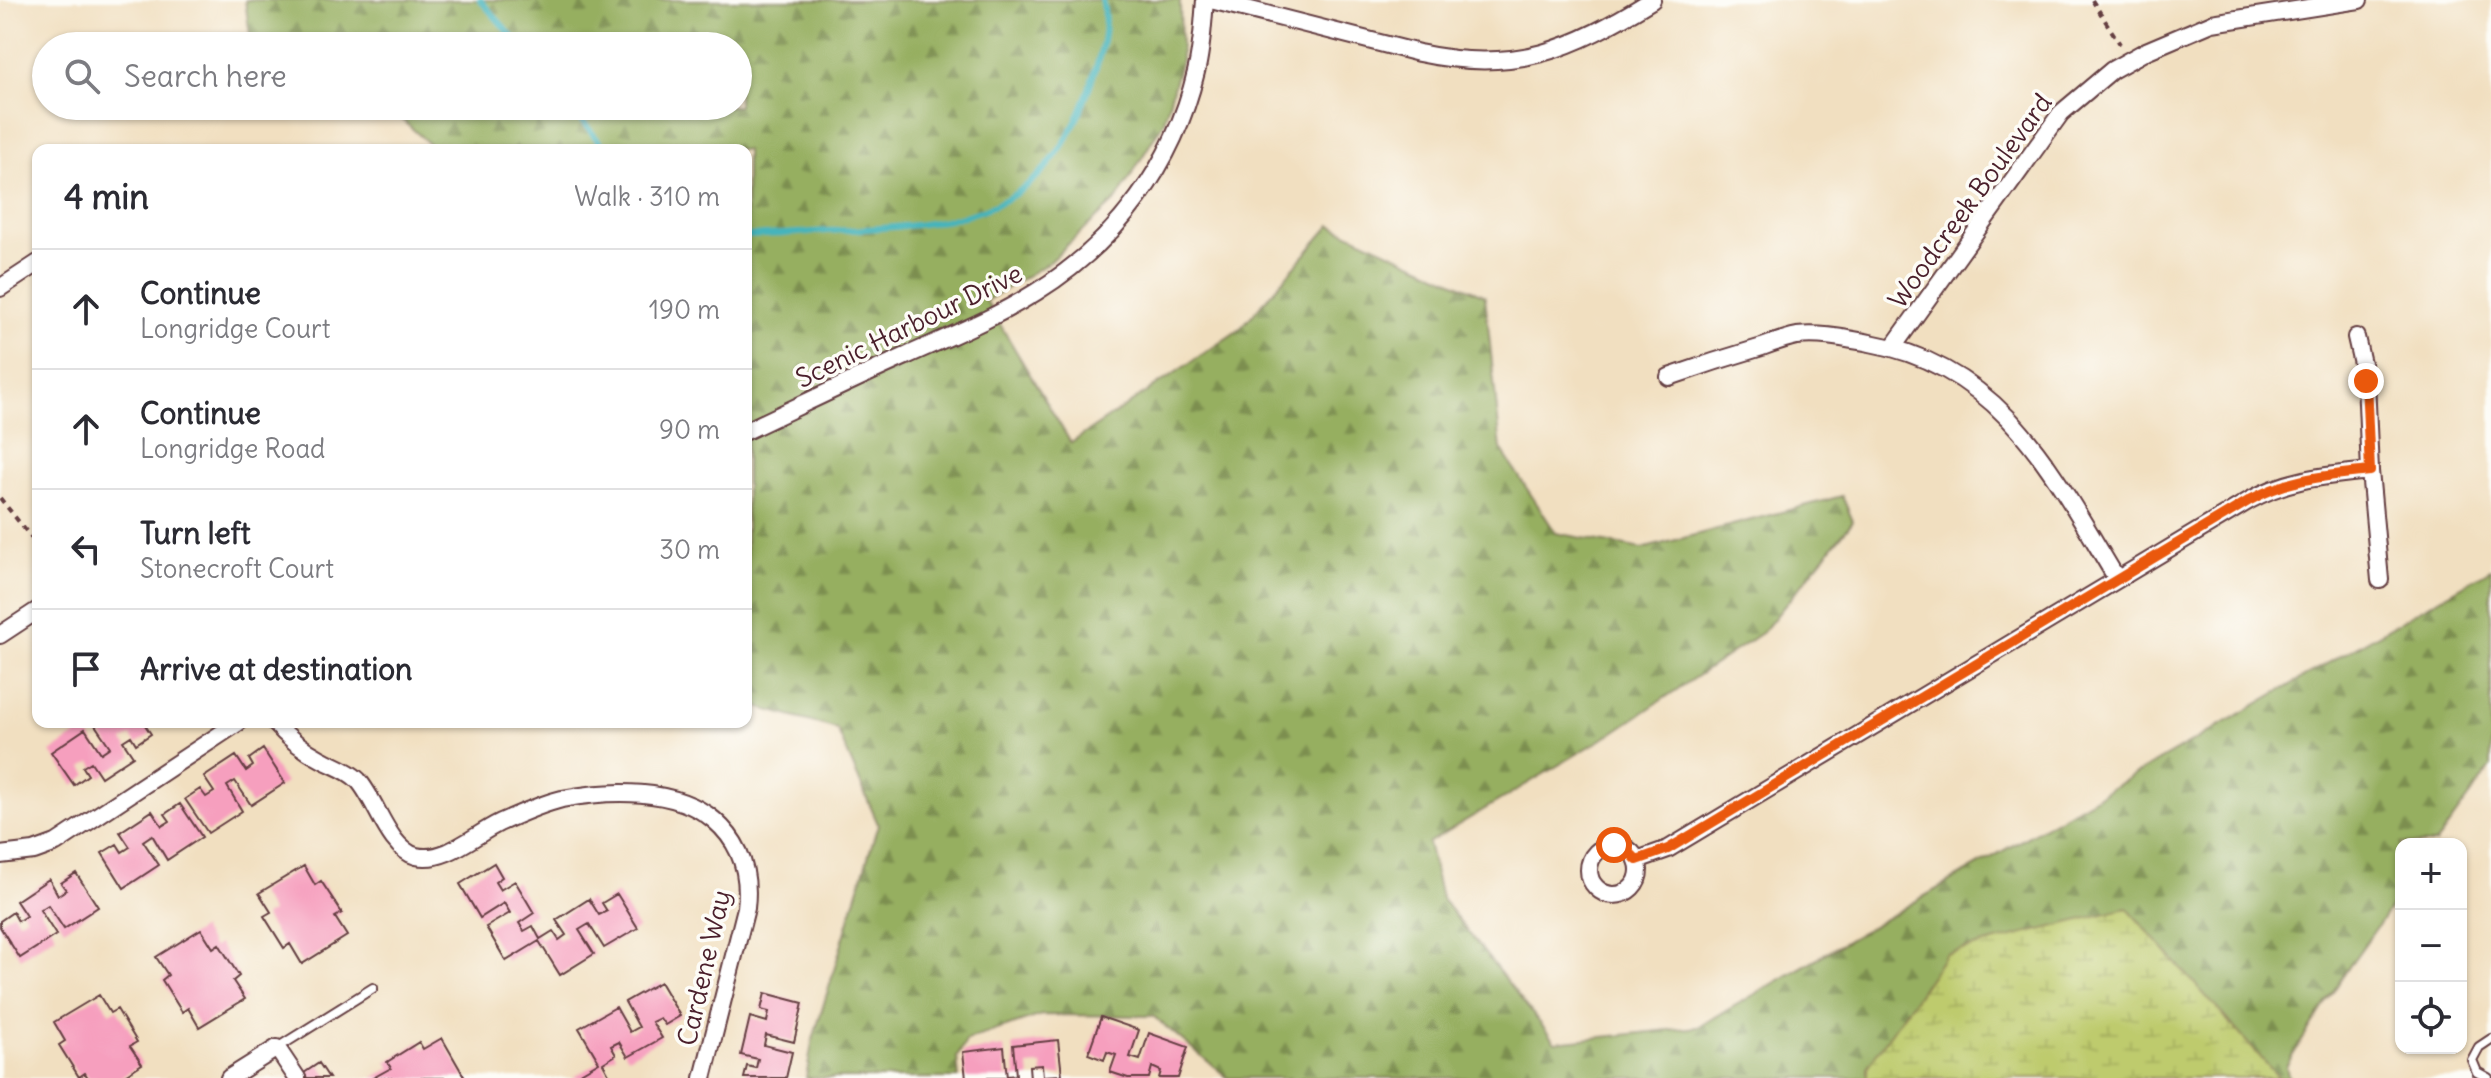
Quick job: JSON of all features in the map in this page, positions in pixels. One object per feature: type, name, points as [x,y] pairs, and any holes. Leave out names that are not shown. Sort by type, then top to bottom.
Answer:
[{"type":"street","name":"Scenic Harbour Drive","points":[[752,428],[989,318],[1038,291],[1083,258],[1110,233],[1156,173],[1173,140],[1197,70],[1205,0]]},
{"type":"street","points":[[1211,0],[1441,58],[1488,61],[1539,55],[1575,44],[1652,0]]},
{"type":"street","name":"Woodcreek Boulevard","points":[[1893,347],[2061,113],[2112,70],[2212,23],[2359,0]]},
{"type":"street","points":[[0,288],[32,267]]},
{"type":"street","points":[[1669,377],[1797,336],[1840,337],[1893,347],[1924,357],[1956,375],[2017,425],[2048,465],[2117,579]]},
{"type":"street","points":[[2356,337],[2366,381],[2380,580]]},
{"type":"street","points":[[1637,860],[1668,849],[2268,490],[2307,478],[2370,471]]},
{"type":"street","points":[[0,635],[32,614]]},
{"type":"street","points":[[0,855],[34,851],[56,843],[230,728]]},
{"type":"street","name":"Cardene Way","points":[[280,728],[300,746],[356,778],[398,845],[418,857],[443,854],[498,823],[561,799],[601,795],[670,799],[696,808],[718,823],[741,855],[748,890],[703,1078]]},
{"type":"street","points":[[229,1078],[277,1048],[297,1078]]},
{"type":"lane","points":[[277,1048],[373,988]]},
{"type":"lane","points":[[2488,1078],[2477,1072],[2472,1060],[2479,1047],[2491,1039]]},
{"type":"path","points":[[2092,0],[2130,60]]},
{"type":"path","points":[[0,498],[32,538]]},
{"type":"green space","points":[[245,0],[1180,0],[1181,59],[1164,121],[1117,199],[1048,263],[986,301],[1071,443],[1240,329],[1331,225],[1485,296],[1501,449],[1556,533],[1642,549],[1842,496],[1853,521],[1764,631],[1614,732],[1428,843],[1441,898],[1555,1042],[1698,1027],[2491,569],[2491,767],[2439,838],[2395,838],[2395,901],[2352,962],[2286,1066],[2289,1078],[1228,1078],[1153,1016],[1042,1015],[967,1040],[957,1057],[959,1078],[806,1078],[812,1043],[878,824],[837,729],[752,706],[752,144],[429,144],[403,120],[752,120],[752,32],[249,32]]},
{"type":"green space","points":[[2127,908],[2279,1078],[1867,1078],[1867,1067],[1946,954]]},
{"type":"building","points":[[97,728],[147,728],[151,734],[136,744],[131,736],[123,741],[133,756],[101,777],[91,762],[83,767],[88,775],[74,785],[51,752],[85,729],[101,753],[110,747]]},
{"type":"building","points":[[263,749],[285,783],[251,805],[235,781],[227,786],[242,811],[208,833],[185,799],[200,789],[206,797],[214,792],[204,777],[236,756],[246,771],[253,766],[249,759]]},
{"type":"building","points":[[180,804],[202,837],[167,860],[152,835],[143,841],[159,865],[124,888],[102,853],[117,844],[122,852],[130,847],[120,832],[152,811],[162,826],[170,821],[165,814]]},
{"type":"building","points":[[494,863],[502,877],[495,882],[500,890],[515,881],[534,913],[519,923],[524,931],[533,926],[540,939],[553,931],[559,940],[566,935],[556,920],[589,899],[599,915],[607,911],[602,903],[617,894],[638,928],[604,948],[589,924],[579,930],[594,954],[560,975],[539,941],[506,961],[486,927],[510,913],[504,903],[480,918],[460,884]]},
{"type":"building","points":[[304,866],[315,885],[321,881],[342,913],[335,917],[347,936],[302,964],[290,944],[284,948],[264,916],[271,912],[259,893]]},
{"type":"building","points":[[76,873],[98,907],[64,929],[48,905],[40,910],[56,935],[20,958],[0,927],[0,921],[13,912],[18,921],[26,916],[16,901],[49,879],[58,895],[66,890],[61,883]]},
{"type":"building","points":[[201,929],[213,948],[219,944],[239,976],[233,981],[245,999],[199,1027],[188,1008],[182,1012],[162,980],[168,975],[156,957]]},
{"type":"building","points":[[660,982],[680,1016],[665,1025],[660,1018],[652,1022],[662,1038],[628,1057],[619,1042],[611,1046],[616,1055],[603,1063],[610,1076],[606,1078],[572,1078],[599,1062],[579,1028],[616,1007],[630,1032],[639,1027],[625,1002]]},
{"type":"building","points":[[765,993],[803,1003],[794,1042],[766,1035],[764,1045],[792,1052],[786,1078],[744,1078],[747,1066],[756,1068],[758,1059],[741,1055],[750,1017],[767,1022],[769,1012],[761,1010]]},
{"type":"building","points":[[99,995],[110,1013],[117,1009],[137,1042],[130,1046],[142,1064],[120,1078],[88,1078],[85,1073],[79,1077],[59,1045],[65,1041],[54,1022]]},
{"type":"building","points":[[1101,1017],[1139,1030],[1130,1057],[1140,1060],[1149,1033],[1188,1047],[1178,1078],[1159,1078],[1161,1071],[1152,1067],[1149,1078],[1128,1078],[1110,1072],[1116,1055],[1107,1052],[1104,1060],[1088,1054]]},
{"type":"building","points":[[442,1038],[465,1078],[373,1078],[391,1068],[387,1062],[419,1042],[423,1049]]},
{"type":"building","points":[[1058,1040],[1062,1075],[1043,1076],[1042,1065],[1029,1066],[1030,1078],[1008,1078],[1016,1075],[1013,1045]]},
{"type":"building","points":[[1004,1047],[1007,1078],[966,1078],[963,1052]]},
{"type":"building","points":[[319,1063],[329,1078],[307,1078],[304,1073]]},
{"type":"waterway","points":[[480,0],[509,32]]},
{"type":"waterway","points":[[752,236],[928,223],[995,205],[1023,189],[1048,165],[1069,134],[1087,94],[1104,35],[1102,0]]},
{"type":"waterway","points":[[581,120],[601,144]]},
{"type":"route","points":[[1614,845],[1632,852],[1637,860],[1668,849],[2268,490],[2307,478],[2370,471],[2366,381]]}]
